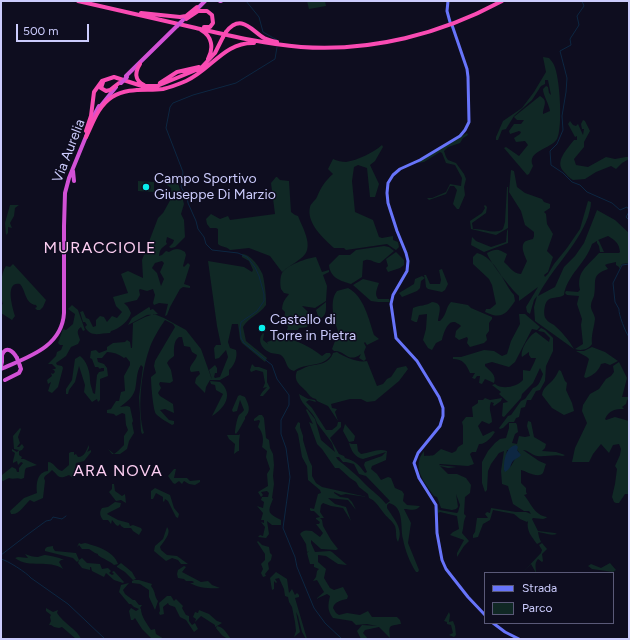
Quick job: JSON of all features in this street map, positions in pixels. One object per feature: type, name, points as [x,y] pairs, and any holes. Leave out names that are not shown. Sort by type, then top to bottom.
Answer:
[{"type":"highway","points":[[78,1],[185,22],[259,40],[303,46],[354,45],[412,35],[451,23],[498,1]]},
{"type":"highway","points":[[85,1],[208,28],[212,25],[213,19],[209,13],[201,10],[196,12],[185,22]]},
{"type":"highway","name":"Via Aurelia","points":[[1,367],[36,352],[45,346],[53,339],[62,320],[62,228],[64,197],[69,173],[99,108],[120,82],[185,22],[204,1]]},
{"type":"highway","points":[[128,11],[180,17],[186,16],[208,1]]},
{"type":"highway","points":[[86,135],[100,109],[112,97],[126,91],[162,89],[174,86],[194,77],[221,54],[240,44],[247,43],[328,48],[372,45],[416,36],[457,22],[502,1]]},
{"type":"highway","points":[[140,64],[136,73],[138,81],[144,85],[158,85],[164,79],[175,73],[200,66],[206,62],[210,56],[212,46],[208,35],[185,22]]},
{"type":"highway","points":[[86,135],[91,116],[94,92],[103,80],[114,77],[143,86],[158,85],[201,68],[213,56],[226,32],[233,25],[244,24],[249,26],[270,41],[303,46]]},
{"type":"highway","name":"Via Aurelia","points":[[126,76],[178,27]]},
{"type":"highway","points":[[120,82],[108,91],[104,91],[101,87],[104,81],[115,78],[141,87],[162,89]]},
{"type":"highway","name":"Via Aurelia","points":[[1,367],[42,350],[56,336],[61,326],[64,316],[65,193],[86,135]]},
{"type":"highway","points":[[74,180],[73,172],[75,162]]},
{"type":"highway","points":[[61,206],[64,197]]},
{"type":"highway","points":[[64,226],[66,210]]},
{"type":"highway","points":[[64,277],[65,320]]},
{"type":"highway","points":[[61,290],[63,298]]},
{"type":"highway","points":[[1,367],[2,353],[7,350],[13,352],[17,358],[21,370],[19,373],[5,380]]},
{"type":"highway","points":[[2,360],[6,363],[11,363]]},
{"type":"main road","points":[[448,1],[447,11],[467,72],[469,122],[466,130],[459,137],[421,160],[399,169],[388,183],[388,203],[408,261],[406,273],[392,296],[391,306],[396,338],[416,360],[438,396],[442,406],[443,415],[441,424],[418,453],[414,462],[419,478],[436,505],[437,533],[442,560],[446,569],[468,597],[484,614]]},
{"type":"main road","points":[[494,624],[519,639]]},
{"type":"green space","points":[[307,1],[325,1],[326,6],[309,9]]},
{"type":"green space","points":[[543,57],[549,58],[554,65],[558,80],[560,102],[559,133],[554,142],[533,157],[533,166],[527,175],[504,148],[506,147],[519,156],[528,145],[525,141],[516,142],[514,138],[521,132],[519,131],[510,134],[509,131],[514,124],[521,124],[524,120],[517,120],[514,117],[515,116],[540,96],[545,102],[543,114],[550,111],[543,89],[546,86],[548,87],[551,95],[548,80],[545,80],[545,84],[541,86],[532,100],[514,116],[506,129],[502,130],[498,140],[496,140],[496,137],[503,121],[522,108],[546,72]]},
{"type":"green space","points":[[583,120],[590,131],[584,142],[584,147],[574,159],[576,165],[588,167],[606,157],[615,159],[629,157],[629,159],[616,169],[611,166],[596,172],[585,179],[573,180],[564,172],[560,164],[565,151],[574,140],[577,140],[577,136],[575,137],[568,124],[570,121],[573,125],[576,126],[578,124],[583,135],[584,129],[582,129],[581,124]]},
{"type":"green space","points":[[467,133],[468,135],[463,138],[460,143],[448,147],[444,151],[448,160],[456,163],[466,179],[464,187],[465,195],[459,209],[457,209],[453,204],[457,190],[454,186],[450,186],[446,194],[429,200],[427,198],[432,198],[446,192],[450,184],[461,186],[462,178],[455,165],[446,163],[442,153],[440,152],[424,162],[418,162]]},
{"type":"green space","points":[[382,145],[383,147],[375,161],[370,165],[379,184],[375,197],[370,197],[367,168],[358,165],[354,167],[352,181],[355,212],[373,220],[379,237],[382,238],[393,236],[393,240],[398,242],[399,247],[396,250],[387,244],[346,250],[344,248],[334,248],[313,225],[309,213],[310,207],[324,184],[333,174],[328,169],[333,159],[343,162],[351,161],[370,153]]},
{"type":"green space","points":[[511,170],[514,171],[517,187],[525,193],[542,199],[544,202],[550,204],[550,208],[544,212],[546,214],[547,224],[553,234],[547,251],[553,257],[548,272],[544,275],[545,277],[580,229],[588,201],[591,202],[588,217],[578,238],[550,276],[538,296],[555,287],[564,267],[575,256],[584,243],[597,210],[615,220],[629,233],[629,263],[622,264],[619,269],[616,262],[607,264],[605,265],[608,269],[602,271],[596,276],[594,296],[591,303],[595,319],[592,344],[586,349],[575,349],[583,344],[581,325],[582,319],[577,304],[579,296],[567,295],[565,293],[566,291],[578,292],[580,290],[579,283],[581,273],[599,253],[619,253],[619,246],[615,240],[608,236],[598,240],[604,252],[600,252],[597,241],[592,244],[586,257],[569,281],[564,295],[549,299],[546,303],[544,310],[545,318],[562,333],[574,349],[535,321],[534,307],[537,296],[534,300],[530,314],[527,312],[526,307],[538,287],[519,301],[519,296],[511,288],[488,257],[487,253],[493,250],[501,251],[507,254],[504,262],[513,271],[521,274],[527,261],[523,251],[523,245],[526,241],[533,239],[534,236],[534,232],[525,225],[521,211],[509,192]]},
{"type":"green space","points":[[276,177],[280,180],[289,181],[291,212],[298,216],[308,244],[305,255],[282,272],[270,256],[249,248],[230,250],[219,245],[218,229],[210,228],[206,219],[211,214],[220,219],[228,216],[230,220],[275,214],[271,183]]},
{"type":"green space","points":[[168,180],[178,184],[179,186],[184,204],[181,214],[184,220],[185,237],[175,247],[171,248],[169,247],[174,240],[167,237],[167,244],[161,250],[159,256],[166,251],[169,252],[175,249],[185,252],[186,255],[183,266],[184,267],[188,263],[190,265],[184,284],[190,286],[190,288],[183,287],[180,289],[167,315],[165,316],[168,304],[159,303],[154,305],[155,295],[153,289],[147,291],[140,289],[140,295],[137,300],[124,303],[131,313],[123,324],[110,333],[90,333],[85,327],[87,325],[83,322],[80,312],[83,311],[93,327],[96,326],[96,320],[100,316],[104,317],[107,322],[112,316],[117,318],[122,312],[116,306],[113,297],[128,293],[121,274],[128,271],[143,278],[142,260],[158,218],[163,213],[172,197],[171,188],[167,185]],"holes":[[[162,261],[164,263],[160,272],[164,279],[161,286],[157,273],[152,268],[155,263]]]},
{"type":"green space","name":"Campo Sportivo Giuseppe Di Marzio","points":[[138,181],[154,182],[154,192],[138,191]]},
{"type":"green space","points":[[507,187],[508,228],[496,235],[471,229],[470,221],[482,213],[485,205],[487,207],[486,213],[472,223],[473,229],[500,231],[503,229],[505,222]]},
{"type":"green space","points":[[10,205],[19,205],[15,208],[14,216],[10,223],[12,228],[8,227],[8,233],[6,235],[5,223]]},
{"type":"green space","points":[[508,229],[508,243],[484,252],[471,245],[472,237],[476,241],[491,247],[506,242]]},
{"type":"green space","points":[[384,246],[389,247],[394,251],[380,263],[370,260],[363,261],[362,277],[351,284],[340,280],[331,273],[329,265],[339,255],[350,255],[356,250]]},
{"type":"green space","points":[[396,252],[404,260],[404,265],[388,272],[386,268],[388,266],[386,259]]},
{"type":"green space","points":[[477,253],[489,259],[514,295],[515,301],[503,314],[496,315],[485,312],[486,309],[490,309],[496,304],[492,285],[489,279],[473,264],[473,257]]},
{"type":"green space","points":[[242,254],[251,258],[262,273],[266,293],[266,305],[243,327],[246,341],[267,358],[265,362],[242,343],[238,324],[232,324],[228,342],[230,348],[236,350],[235,361],[229,370],[229,375],[220,380],[210,380],[206,387],[205,393],[195,383],[196,378],[200,374],[199,371],[191,372],[190,370],[197,355],[192,352],[190,347],[184,346],[182,337],[179,337],[175,343],[174,356],[167,363],[171,370],[173,381],[170,383],[160,382],[159,384],[161,388],[158,393],[160,396],[173,404],[174,413],[165,409],[160,410],[169,420],[174,421],[174,424],[172,425],[156,414],[151,385],[151,377],[156,373],[154,366],[155,361],[175,327],[173,324],[165,320],[152,342],[146,359],[140,403],[144,433],[142,434],[141,431],[139,397],[143,367],[141,365],[138,371],[134,393],[129,400],[120,407],[130,407],[134,433],[129,441],[127,449],[120,454],[114,454],[124,445],[124,436],[128,430],[125,414],[122,413],[116,416],[114,414],[107,413],[107,410],[111,409],[116,401],[119,401],[121,392],[125,391],[124,376],[130,362],[126,357],[124,358],[118,354],[109,352],[107,352],[102,358],[97,358],[98,362],[104,364],[107,368],[108,376],[100,379],[100,400],[98,402],[97,399],[92,402],[84,392],[85,385],[79,366],[75,382],[68,394],[66,394],[66,389],[72,380],[75,359],[80,356],[88,367],[93,393],[95,394],[97,375],[99,372],[104,371],[104,368],[100,369],[95,367],[92,359],[90,358],[91,351],[96,350],[99,353],[107,350],[107,347],[113,343],[125,342],[127,340],[130,342],[132,348],[133,323],[154,314],[186,330],[201,349],[212,379],[209,370],[215,365],[217,368],[217,373],[215,373],[214,377],[220,377],[228,357],[226,350],[219,358],[215,359],[214,348],[216,345],[221,345],[208,261],[244,267],[252,272],[253,270],[249,261],[242,257]]},
{"type":"green space","points":[[316,257],[322,272],[329,270],[329,272],[323,275],[327,286],[326,301],[315,308],[302,306],[308,312],[306,315],[309,319],[307,327],[299,328],[298,330],[287,330],[288,327],[284,319],[285,312],[282,309],[289,294],[284,293],[281,289],[281,275],[288,267],[303,260]]},
{"type":"green space","points":[[13,264],[46,300],[43,307],[40,310],[37,310],[35,308],[37,307],[36,305],[32,304],[28,300],[20,284],[15,284],[11,291],[11,302],[15,316],[12,320],[1,313],[1,305],[3,304],[1,285],[6,266],[10,267]]},
{"type":"green space","points":[[442,269],[448,284],[442,292],[428,289],[426,287],[424,275],[426,275],[430,284],[440,284],[441,280],[439,270]]},
{"type":"green space","points":[[422,276],[425,278],[421,281],[420,288],[417,291],[402,297],[399,293],[414,284],[415,279]]},
{"type":"green space","points":[[363,279],[379,283],[376,291],[378,299],[389,299],[390,302],[371,301],[353,285]]},
{"type":"green space","points":[[348,288],[354,292],[362,302],[374,335],[379,339],[367,345],[365,342],[364,343],[366,347],[364,352],[366,359],[364,361],[359,358],[361,354],[353,358],[332,349],[335,341],[340,336],[333,313],[334,296],[337,291]]},
{"type":"green space","points":[[326,302],[325,314],[319,319],[316,310]]},
{"type":"green space","points":[[432,302],[438,304],[440,308],[438,321],[443,318],[451,302],[468,305],[471,308],[492,317],[489,323],[489,331],[486,335],[487,340],[484,343],[470,347],[467,343],[467,337],[459,340],[455,337],[456,331],[461,326],[456,322],[452,322],[446,329],[442,340],[436,343],[432,350],[428,348],[423,340],[426,329],[427,314],[419,315],[417,322],[411,320],[413,308]]},
{"type":"green space","points":[[72,305],[78,310],[85,330],[83,331],[81,327],[78,330],[80,340],[78,344],[71,347],[66,356],[56,363],[63,368],[58,387],[52,393],[48,391],[51,382],[48,384],[47,380],[52,376],[51,373],[53,374],[55,372],[52,369],[56,368],[52,364],[48,364],[56,356],[57,352],[61,350],[63,345],[58,343],[63,329],[66,330],[73,324],[75,314],[68,309]]},
{"type":"green space","points":[[149,307],[150,310],[153,309],[158,314],[147,315],[128,325],[132,318]]},
{"type":"green space","points":[[519,314],[525,314],[540,327],[537,330],[532,329],[515,362],[509,367],[492,362],[485,364],[485,366],[494,375],[494,383],[485,379],[482,384],[479,383],[480,376],[477,376],[475,379],[472,378],[475,373],[470,373],[462,361],[453,359],[453,357],[461,357],[484,350],[494,351],[502,356],[507,354],[511,341],[520,324]]},
{"type":"green space","points":[[541,328],[553,338],[553,351],[546,366],[545,381],[540,390],[536,391],[531,400],[527,400],[525,407],[521,408],[519,417],[516,418],[514,422],[509,422],[500,429],[499,428],[508,416],[511,415],[521,401],[525,399],[538,384],[543,374],[540,368],[533,383],[522,394],[521,398],[504,417],[502,416],[503,403],[508,402],[499,394],[501,392],[492,385],[495,384],[501,387],[509,387],[523,380],[523,370],[530,371],[536,358],[531,358],[529,352],[522,357],[522,351],[528,339],[536,332],[549,342],[550,338],[544,332],[538,331]]},
{"type":"green space","points":[[263,333],[263,340],[268,344],[267,342],[274,340],[289,339],[309,347],[322,356],[326,353],[330,353],[331,355],[324,362],[299,368],[294,371],[288,367],[282,356],[265,350],[260,342]]},
{"type":"green space","points":[[592,347],[605,352],[618,361],[610,365],[605,363],[601,364],[595,373],[586,378],[584,377],[589,359],[576,351],[584,351]]},
{"type":"green space","points":[[337,352],[351,359],[367,361],[377,386],[383,384],[391,377],[397,368],[406,366],[408,369],[399,381],[375,401],[367,402],[361,399],[350,399],[331,404],[332,408],[337,409],[335,412],[338,421],[328,406],[310,396],[296,378],[297,371],[308,366],[323,363],[331,357],[333,353]]},
{"type":"green space","points":[[619,362],[627,378],[622,397],[629,397],[629,399],[622,407],[624,409],[613,411],[608,414],[605,419],[615,417],[629,421],[629,494],[625,494],[619,503],[616,503],[612,497],[617,469],[615,466],[621,449],[619,444],[613,445],[609,453],[601,444],[589,462],[572,462],[575,448],[587,423],[582,411],[583,405],[590,394],[599,389],[606,379],[611,376],[614,372],[613,366]]},
{"type":"green space","points":[[252,364],[255,367],[267,370],[267,382],[270,388],[263,396],[260,396],[267,387],[263,388],[265,383],[263,372],[256,370],[251,372],[250,370]]},
{"type":"green space","points":[[559,370],[567,383],[566,390],[574,411],[564,415],[552,408],[542,395],[544,389],[554,379]]},
{"type":"green space","points":[[210,381],[220,382],[226,391],[227,396],[221,409],[212,416],[223,394],[216,390],[215,385],[211,384]]},
{"type":"green space","points":[[299,394],[308,399],[315,400],[316,402],[309,400],[306,402],[312,408],[326,430],[332,430],[337,426],[338,422],[341,422],[341,427],[330,438],[339,454],[352,460],[365,473],[367,472],[364,465],[365,462],[382,456],[386,452],[363,459],[354,453],[349,443],[357,444],[358,451],[361,454],[377,450],[387,451],[386,460],[372,466],[371,469],[381,480],[388,477],[391,478],[395,488],[402,491],[404,494],[403,501],[407,505],[420,506],[415,510],[404,509],[411,523],[408,543],[419,570],[418,572],[416,572],[406,552],[402,534],[401,518],[398,509],[389,503],[387,505],[387,508],[399,528],[400,537],[398,542],[395,526],[392,522],[356,482],[339,468],[335,468],[317,444],[309,422],[313,424],[306,410],[307,409],[315,419],[302,402]],"holes":[[[315,419],[332,443],[335,452],[321,440]],[[336,457],[339,457],[343,462],[354,464],[359,474],[366,476],[390,501],[386,504]]]},
{"type":"green space","points":[[240,395],[245,397],[249,409],[236,434],[235,431],[239,415],[244,410],[240,400],[237,411],[233,412],[232,410],[238,396]]},
{"type":"green space","points":[[485,398],[490,400],[502,398],[501,401],[494,406],[494,403],[491,402],[490,410],[492,422],[489,424],[482,421],[478,426],[483,436],[493,431],[495,432],[486,442],[479,444],[476,452],[472,452],[470,454],[474,464],[468,466],[439,465],[457,467],[448,468],[440,466],[448,474],[457,474],[466,478],[471,485],[470,493],[465,497],[464,514],[466,516],[462,533],[469,541],[457,557],[457,553],[464,540],[450,535],[459,529],[457,516],[440,512],[438,513],[436,503],[439,510],[457,513],[460,505],[456,494],[458,507],[456,509],[452,510],[441,508],[437,497],[434,496],[420,474],[420,457],[424,451],[424,456],[434,455],[441,449],[452,453],[456,451],[458,447],[463,444],[462,422],[466,417],[473,417],[472,407],[478,403],[478,400],[483,400]]},
{"type":"green space","points":[[259,415],[262,415],[264,418],[266,438],[269,440],[270,448],[273,454],[273,499],[269,510],[273,516],[281,520],[281,525],[272,525],[267,521],[269,534],[266,538],[258,537],[260,535],[263,536],[265,527],[261,522],[264,523],[264,520],[261,520],[263,513],[257,506],[263,508],[264,502],[261,500],[262,497],[268,497],[269,493],[267,491],[261,492],[263,495],[261,497],[258,492],[268,486],[267,474],[270,469],[266,457],[267,451],[262,447],[263,436],[258,427],[260,421],[254,421],[254,419]]},
{"type":"green space","points":[[528,421],[531,422],[534,437],[546,444],[542,451],[556,452],[565,455],[537,456],[523,450],[546,464],[541,475],[535,475],[521,470],[521,483],[526,488],[527,494],[524,495],[539,514],[547,517],[543,519],[532,519],[538,531],[557,534],[550,535],[538,532],[541,542],[537,544],[529,531],[528,521],[527,522],[520,519],[514,514],[493,510],[490,520],[483,524],[478,537],[473,538],[477,518],[488,518],[485,514],[487,512],[490,513],[491,508],[526,512],[531,514],[529,511],[524,511],[513,504],[508,486],[502,484],[501,471],[504,451],[499,453],[491,464],[488,471],[487,490],[485,492],[482,483],[482,462],[488,451],[495,443],[500,439],[506,438],[509,423],[516,423],[517,425],[518,432],[515,434],[512,443],[517,444],[519,436],[530,436],[527,426]],"holes":[[[507,450],[517,450],[519,452],[511,466],[504,471]]]},
{"type":"green space","points":[[298,422],[300,423],[303,440],[312,466],[312,476],[316,483],[322,487],[367,497],[346,494],[341,495],[334,492],[340,497],[348,498],[356,510],[348,500],[328,498],[335,504],[346,507],[351,521],[343,508],[323,503],[321,505],[320,512],[324,518],[320,518],[323,526],[338,549],[321,549],[311,540],[311,543],[315,552],[330,551],[347,565],[338,564],[326,556],[318,555],[318,562],[326,569],[324,578],[330,588],[334,590],[343,587],[348,596],[347,599],[336,603],[333,608],[339,615],[347,613],[360,615],[368,611],[372,617],[397,617],[401,624],[390,627],[390,638],[379,627],[365,630],[363,633],[368,639],[361,639],[357,631],[362,625],[377,626],[367,624],[356,625],[352,621],[333,618],[328,607],[330,596],[327,594],[316,599],[324,592],[317,580],[313,581],[319,569],[314,567],[314,564],[310,564],[307,553],[309,551],[307,552],[306,544],[300,534],[304,531],[312,531],[320,537],[323,533],[316,524],[319,524],[320,522],[316,518],[320,517],[314,511],[310,510],[310,508],[314,509],[318,494],[321,493],[320,490],[308,480],[307,466],[302,457],[298,434],[295,428]]},
{"type":"green space","points":[[345,424],[355,436],[354,441],[349,442],[343,431]]},
{"type":"green space","points":[[20,428],[18,437],[20,443],[17,447],[22,444],[24,447],[19,451],[19,455],[22,457],[21,459],[37,465],[26,468],[24,478],[9,478],[3,481],[1,480],[2,475],[12,467],[19,472],[19,468],[23,463],[21,462],[18,465],[17,461],[13,463],[15,453],[12,449],[17,452],[19,450],[14,449],[13,436]]},
{"type":"green space","points":[[240,434],[239,451],[234,454],[235,444],[227,435]]},
{"type":"green space","points":[[89,445],[87,452],[91,450],[91,452],[84,461],[76,463],[74,472],[78,473],[73,478],[69,475],[59,477],[52,470],[44,478],[43,498],[34,502],[30,500],[17,513],[11,514],[10,511],[24,498],[37,493],[39,476],[48,471],[48,462],[52,463],[62,471],[69,465],[69,453],[74,452],[74,455],[76,454],[80,457],[85,453]]},
{"type":"green space","points":[[174,469],[176,469],[174,478],[187,478],[190,481],[200,480],[200,482],[195,485],[184,481],[182,484],[179,481],[175,484],[173,483],[168,476]]},
{"type":"green space","points":[[112,484],[114,484],[115,491],[122,496],[125,494],[126,503],[121,500],[116,501],[109,492],[112,489]]},
{"type":"green space","points":[[155,488],[170,495],[174,508],[179,514],[178,518],[176,517],[168,501],[165,499],[164,502],[163,501],[163,497],[156,493],[153,499],[151,499],[151,491]]},
{"type":"green space","points":[[115,502],[121,503],[120,507],[107,514],[118,520],[129,523],[130,526],[133,525],[141,528],[142,530],[139,535],[131,528],[124,528],[120,524],[118,526],[116,525],[112,520],[111,524],[108,520],[103,520],[100,514],[102,508],[108,507]]},
{"type":"green space","points":[[167,527],[169,532],[160,547],[161,550],[167,555],[177,556],[188,564],[181,564],[178,560],[172,558],[166,561],[154,551],[155,546],[163,539]]},
{"type":"green space","points":[[258,541],[262,545],[269,547],[272,555],[271,560],[268,563],[269,569],[265,574],[266,576],[263,577],[261,573],[263,569],[261,564],[265,560],[265,554],[257,542]]},
{"type":"green space","points":[[79,543],[85,543],[109,552],[116,559],[118,564],[114,565],[89,549],[82,549],[79,545],[77,547]]},
{"type":"green space","points":[[542,543],[547,549],[542,554],[543,561],[542,562],[538,559],[536,562],[536,572],[531,564],[524,571],[541,553],[542,550],[539,545]]},
{"type":"green space","points":[[53,546],[55,551],[76,553],[79,560],[77,562],[73,558],[45,551],[47,547]]},
{"type":"green space","points":[[25,554],[36,557],[45,555],[62,559],[64,560],[59,562],[63,569],[52,565],[26,563],[15,558],[28,558]]},
{"type":"green space","points":[[82,558],[87,563],[100,564],[102,569],[108,568],[111,571],[109,573],[112,575],[114,574],[112,572],[114,571],[124,582],[114,580],[106,573],[104,577],[92,571],[91,567],[90,570],[82,568],[78,563]]},
{"type":"green space","points":[[121,563],[132,572],[136,579],[133,580],[117,567]]},
{"type":"green space","points":[[610,563],[616,570],[613,572],[592,569],[588,566],[591,564],[601,568]]},
{"type":"green space","points":[[184,566],[186,567],[182,572],[201,582],[208,581],[212,585],[220,588],[201,587],[190,583],[194,582],[192,581],[186,581],[178,578],[178,570]]},
{"type":"green space","points":[[276,572],[287,579],[289,593],[292,589],[295,595],[297,593],[299,595],[299,597],[295,598],[307,639],[302,632],[296,612],[300,632],[294,637],[296,631],[292,607],[288,597],[285,596],[284,589],[279,578],[275,579],[277,582],[276,583],[274,581],[274,589],[272,590],[270,578]]},
{"type":"green space","points":[[134,580],[152,584],[151,586],[158,601],[155,610],[149,597],[149,590],[140,584],[132,583]]},
{"type":"green space","points":[[129,583],[123,590],[125,594],[135,600],[139,605],[142,605],[140,608],[141,612],[151,630],[155,629],[156,634],[164,639],[152,639],[142,629],[135,618],[131,620],[129,611],[131,608],[136,611],[139,609],[129,604],[119,592],[121,585]]},
{"type":"green space","points":[[167,596],[171,596],[174,601],[176,599],[183,606],[182,608],[186,615],[189,616],[189,621],[192,625],[195,623],[198,629],[194,632],[186,620],[180,617],[175,607],[169,605],[168,603],[163,607],[164,614],[160,615],[159,603]]},
{"type":"green space","points":[[46,608],[53,612],[58,610],[57,613],[60,617],[77,633],[81,639],[76,639],[62,627],[59,628],[49,625],[51,615],[46,611]]},
{"type":"green space","points":[[199,610],[209,614],[217,621],[222,623],[215,627],[215,625],[201,616],[195,622],[196,619],[193,617],[195,612],[198,613]]},
{"type":"green space","points":[[449,612],[449,622],[453,621],[455,626],[456,635],[454,637],[449,635],[453,633],[451,625],[444,621]]},
{"type":"green space","points":[[217,626],[223,629],[231,639],[222,635],[216,628]]},
{"type":"water","points":[[516,445],[518,447],[517,450],[521,455],[513,461],[505,472],[504,466],[507,451],[512,446]]},
{"type":"waterway","points":[[246,1],[259,17],[263,32],[277,40]]},
{"type":"waterway","points":[[582,1],[584,6],[577,16],[579,25],[570,39],[571,45],[560,51],[567,78],[566,92],[562,116],[563,130],[557,144],[550,151],[551,165],[563,173],[572,182],[580,185],[587,192],[612,203],[620,210],[627,207],[629,210]]},
{"type":"waterway","points":[[277,47],[275,59],[236,83],[193,95],[173,103],[170,107],[166,128],[183,172],[181,187],[187,197],[198,229],[204,237],[206,244],[212,250],[238,253],[247,257],[255,267],[259,276],[264,294],[264,301],[257,311],[241,322],[240,328],[241,338],[244,343],[272,365],[277,379],[289,395],[289,405],[281,420],[281,434],[286,448],[290,477],[283,528],[314,608],[325,623],[342,639]]},
{"type":"waterway","points":[[629,212],[626,217],[629,220]]},
{"type":"waterway","points":[[629,264],[622,265],[613,283],[615,302],[619,309],[622,323],[629,337]]},
{"type":"waterway","points":[[1,555],[46,521],[51,520],[53,517],[62,519],[66,516]]},
{"type":"waterway","points":[[1,559],[21,570],[68,604],[105,639]]},
{"type":"place","name":"Campo Sportivo Giuseppe Di Marzio","points":[[146,187]]},
{"type":"place","name":"Castello di Torre in Pietra","points":[[262,328]]},
{"type":"district","name":"MURACCIOLE","points":[[100,248]]},
{"type":"district","name":"ARA NOVA","points":[[118,471]]}]
